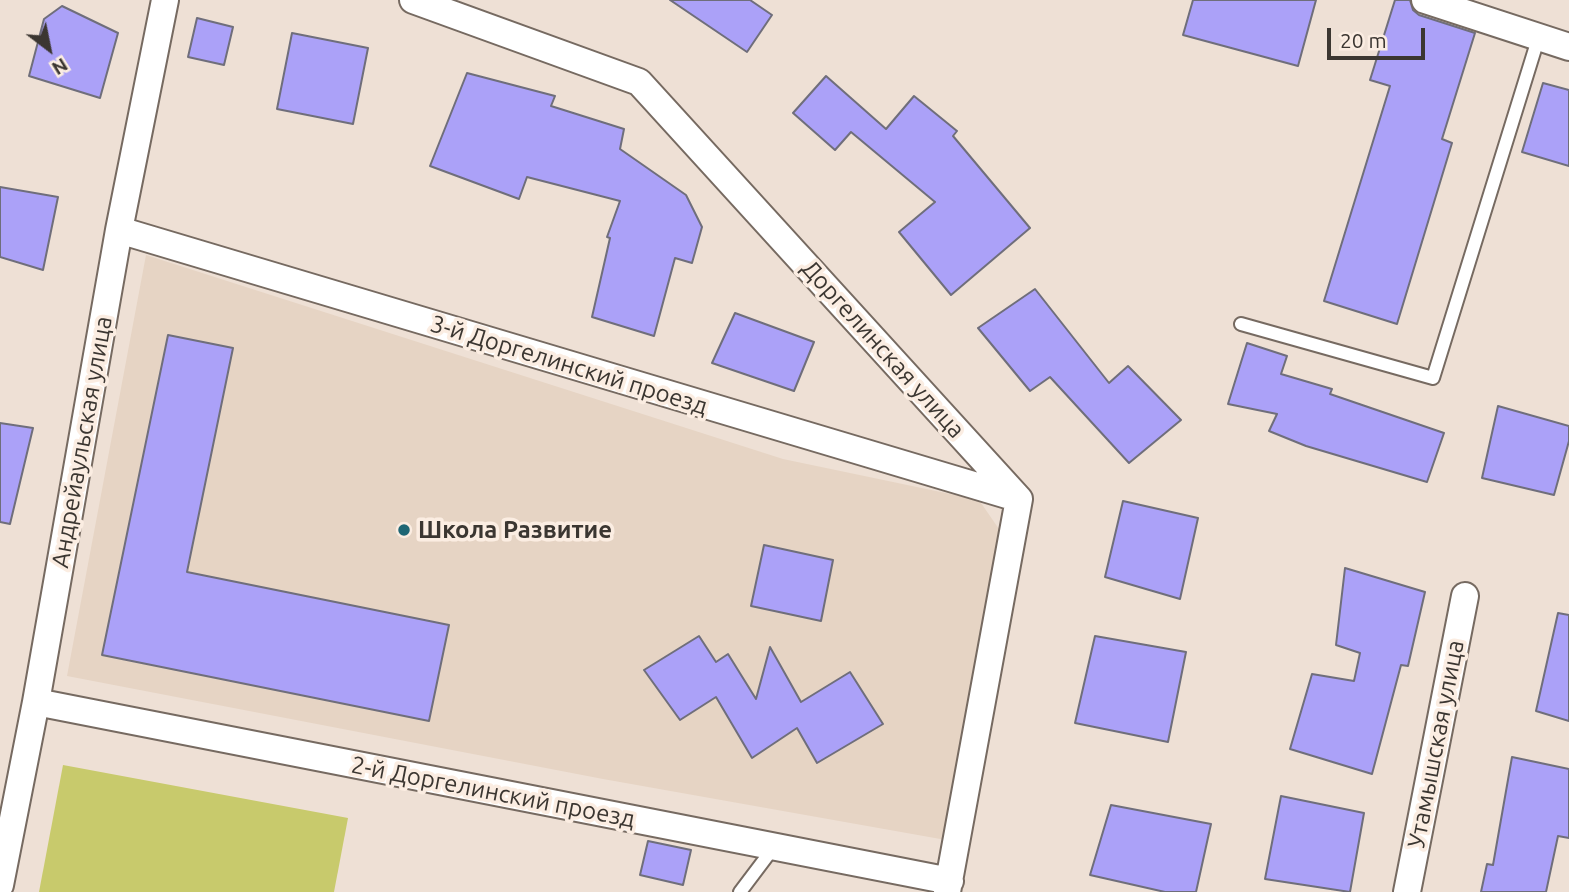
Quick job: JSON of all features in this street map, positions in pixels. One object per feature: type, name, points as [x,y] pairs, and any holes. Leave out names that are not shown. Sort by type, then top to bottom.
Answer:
[{"type":"street","name":"Андрейаульская улица","points":[[0,885],[36,702],[119,230],[165,0]]},
{"type":"street","name":"Доргелинская улица","points":[[413,0],[639,82],[1019,499]]},
{"type":"street","points":[[1425,0],[1569,47]]},
{"type":"street","name":"3-й Доргелинский проезд","points":[[119,230],[1019,499]]},
{"type":"street","points":[[948,886],[1019,499]]},
{"type":"street","name":"Утамышская улица","points":[[1407,892],[1465,596]]},
{"type":"street","name":"2-й Доргелинский проезд","points":[[36,702],[775,847],[948,886]]},
{"type":"lane","points":[[1241,324],[1433,378],[1539,36]]},
{"type":"lane","points":[[740,892],[775,847]]},
{"type":"shaded area","name":"Школа Развитие","points":[[146,255],[783,459],[979,500],[1001,532],[946,840],[603,779],[67,676]]},
{"type":"shaded area","points":[[63,765],[348,818],[334,892],[39,892]]},
{"type":"building","points":[[670,0],[750,0],[772,15],[747,52]]},
{"type":"building","points":[[1193,0],[1316,0],[1298,66],[1183,35]]},
{"type":"building","points":[[1395,0],[1410,0],[1413,10],[1419,15],[1475,33],[1442,139],[1452,143],[1397,324],[1324,301],[1390,86],[1370,80]]},
{"type":"building","points":[[62,6],[118,33],[100,98],[29,76],[44,19]]},
{"type":"building","points":[[197,18],[233,27],[224,65],[188,57]]},
{"type":"building","points":[[292,33],[368,48],[353,124],[277,109]]},
{"type":"building","points":[[467,73],[555,96],[551,106],[624,129],[620,149],[686,195],[702,227],[692,263],[675,258],[654,336],[592,317],[610,238],[607,237],[620,201],[527,177],[519,199],[430,166]]},
{"type":"building","points":[[826,76],[886,129],[914,96],[957,131],[953,136],[1030,228],[951,295],[899,232],[935,202],[851,132],[835,150],[793,113]]},
{"type":"building","points":[[1543,83],[1569,90],[1569,166],[1522,152]]},
{"type":"building","points":[[0,187],[58,197],[43,270],[0,257]]},
{"type":"building","points":[[1035,289],[1109,383],[1128,366],[1181,420],[1129,463],[1050,377],[1030,391],[978,328]]},
{"type":"building","points":[[735,313],[814,342],[794,391],[712,363]]},
{"type":"building","points":[[168,335],[233,348],[187,572],[449,625],[429,721],[102,655]]},
{"type":"building","points":[[1247,343],[1287,356],[1281,374],[1332,389],[1330,394],[1444,433],[1427,482],[1306,446],[1269,431],[1277,414],[1228,404]]},
{"type":"building","points":[[1498,406],[1569,426],[1569,441],[1554,495],[1482,478]]},
{"type":"building","points":[[0,423],[33,428],[10,524],[0,522]]},
{"type":"building","points":[[1123,501],[1198,518],[1180,599],[1105,577]]},
{"type":"building","points":[[764,545],[833,560],[821,621],[751,606]]},
{"type":"building","points":[[1345,568],[1425,592],[1408,666],[1401,665],[1372,774],[1290,749],[1312,674],[1354,681],[1360,653],[1336,645]]},
{"type":"building","points":[[1558,613],[1569,615],[1569,721],[1536,711]]},
{"type":"building","points":[[699,636],[716,662],[728,654],[756,699],[770,647],[801,702],[850,672],[883,724],[817,763],[797,728],[752,758],[716,697],[680,720],[644,670]]},
{"type":"building","points":[[1095,636],[1186,652],[1168,742],[1075,723]]},
{"type":"building","points":[[1512,757],[1569,769],[1569,838],[1558,836],[1546,892],[1481,892],[1487,864],[1493,865]]},
{"type":"building","points":[[1281,796],[1364,813],[1350,892],[1265,879]]},
{"type":"building","points":[[1111,805],[1211,824],[1196,892],[1165,892],[1090,875]]},
{"type":"building","points":[[648,841],[691,850],[683,885],[640,875]]},
{"type":"place","name":"Школа Развитие","points":[[404,530]]}]
